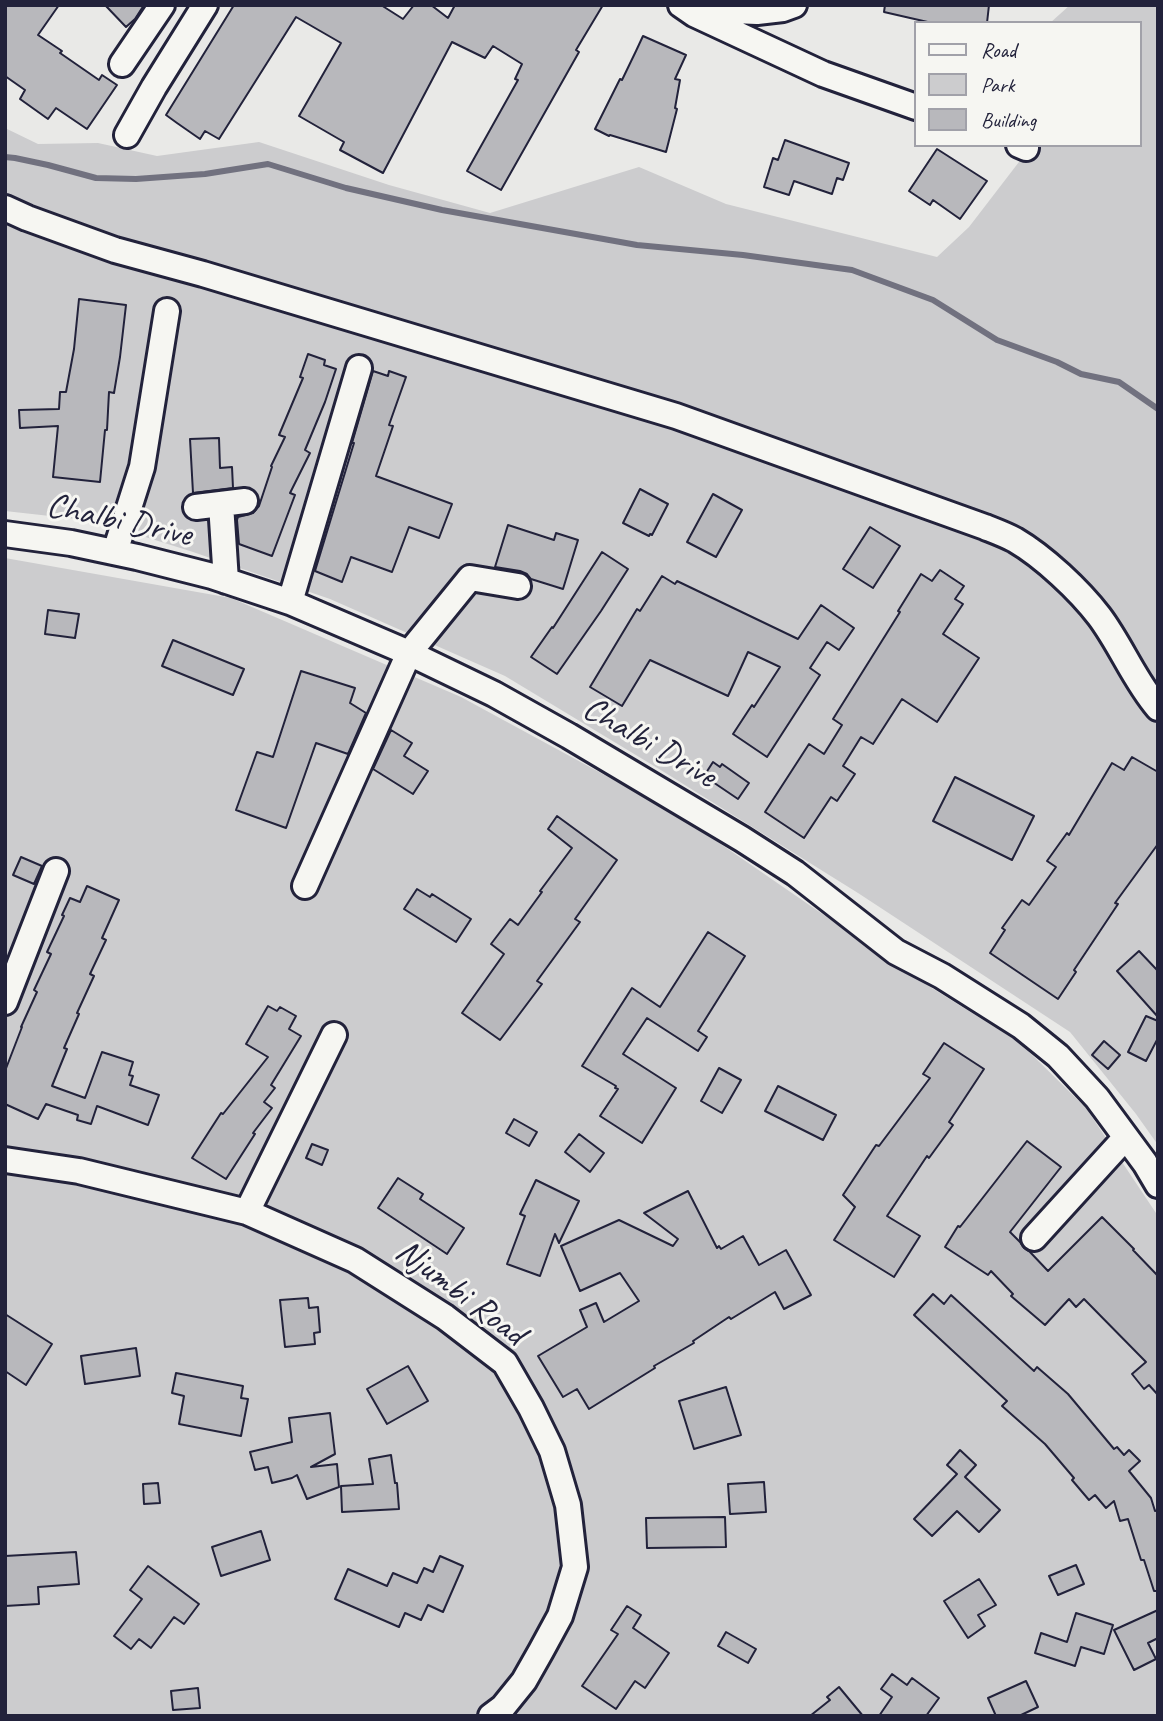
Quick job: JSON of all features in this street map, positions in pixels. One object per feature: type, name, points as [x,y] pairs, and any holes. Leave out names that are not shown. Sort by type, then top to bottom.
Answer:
[{"type":"street","points":[[122,64],[162,5]]},
{"type":"street","points":[[127,135],[205,5]]},
{"type":"street","points":[[688,9],[720,14],[783,9],[794,5]]},
{"type":"street","points":[[688,9],[823,74],[914,106]]},
{"type":"street","points":[[5,208],[115,250],[676,416],[985,527],[1014,540],[1065,579],[1099,616],[1147,696],[1158,708]]},
{"type":"street","points":[[115,552],[142,467],[167,311]]},
{"type":"street","points":[[290,602],[359,368]]},
{"type":"street","points":[[196,507],[233,503],[226,581]]},
{"type":"street","name":"Chalbi Drive","points":[[5,534],[115,552],[226,581],[290,602],[409,653],[494,694],[709,818],[795,873],[896,952],[942,976],[1021,1026],[1058,1056],[1097,1097],[1158,1185]]},
{"type":"street","points":[[305,886],[409,653],[470,578],[518,586]]},
{"type":"street","points":[[5,1002],[56,871]]},
{"type":"street","points":[[247,1212],[334,1034]]},
{"type":"street","points":[[1030,1059],[1058,1056]]},
{"type":"street","points":[[1034,1238],[1126,1137]]},
{"type":"street","name":"Njumbi Road","points":[[5,1160],[79,1171],[247,1212],[355,1260],[445,1317],[505,1363],[552,1451],[568,1505],[575,1567],[560,1616],[530,1671],[503,1707],[491,1716]]},
{"type":"green space","points":[[1070,5],[1158,5],[1158,1145],[1070,1032],[858,893],[505,676],[330,599],[193,552],[95,521],[5,511],[5,128],[38,144],[98,143],[157,156],[259,142],[389,185],[490,213],[639,167],[726,204],[937,257],[969,227],[1030,147],[1142,147],[1142,21],[1052,21]]},
{"type":"green space","points":[[5,558],[231,598],[461,697],[680,816],[911,975],[1020,1043],[1086,1108],[1158,1216],[1158,1716],[5,1716]]},
{"type":"building","points":[[5,5],[59,5],[38,35],[99,80],[102,75],[117,85],[87,129],[56,108],[48,119],[20,99],[25,90],[5,76]]},
{"type":"building","points":[[105,5],[144,5],[126,27]]},
{"type":"building","points":[[234,5],[381,5],[403,19],[414,5],[431,5],[448,18],[455,5],[603,5],[501,190],[467,171],[518,80],[515,79],[522,64],[493,46],[485,58],[452,42],[383,173],[340,150],[344,142],[299,116],[341,43],[296,17],[219,139],[205,131],[200,139],[166,115]]},
{"type":"building","points":[[885,5],[989,5],[987,21],[923,21],[884,12]]},
{"type":"building","points":[[643,36],[686,55],[675,79],[680,80],[677,109],[666,152],[609,136],[595,129]]},
{"type":"building","points":[[785,140],[849,163],[843,180],[837,178],[832,194],[794,181],[789,195],[764,187],[773,158],[778,160]]},
{"type":"building","points":[[937,149],[987,181],[960,219],[933,200],[930,205],[909,191]]},
{"type":"building","points":[[79,299],[126,305],[114,393],[109,392],[100,482],[53,477],[58,426],[20,428],[19,410],[59,409],[60,392],[66,392],[74,349]]},
{"type":"building","points":[[308,354],[325,360],[324,365],[336,369],[305,450],[310,453],[290,493],[295,495],[272,556],[239,544],[237,520],[238,517],[253,513],[259,506],[271,466],[285,437],[279,435],[303,378],[300,377]]},
{"type":"building","points":[[373,371],[388,376],[389,371],[406,377],[389,425],[393,426],[376,476],[452,504],[439,538],[409,527],[392,572],[351,557],[342,582],[315,571]]},
{"type":"building","points":[[219,438],[220,468],[232,467],[233,488],[193,493],[190,439]]},
{"type":"building","points":[[640,489],[668,504],[649,536],[623,523]]},
{"type":"building","points":[[713,494],[742,510],[716,557],[687,542]]},
{"type":"building","points":[[508,525],[554,540],[556,533],[578,540],[563,589],[531,579],[520,571],[495,567]]},
{"type":"building","points":[[870,527],[900,546],[873,588],[843,569]]},
{"type":"building","points":[[602,552],[628,569],[557,674],[531,657]]},
{"type":"building","points":[[940,570],[964,586],[955,599],[963,604],[943,634],[979,658],[937,722],[902,699],[873,744],[861,737],[843,766],[855,774],[837,801],[831,797],[804,838],[765,812],[809,744],[824,754],[842,725],[833,719],[921,574],[932,581]]},
{"type":"building","points":[[662,576],[798,639],[821,605],[854,628],[839,650],[827,642],[810,668],[820,675],[767,757],[733,734],[780,667],[748,652],[728,696],[650,660],[622,706],[590,687],[637,609],[640,611]]},
{"type":"building","points":[[48,610],[79,614],[75,638],[45,634]]},
{"type":"building","points":[[173,640],[244,669],[233,695],[162,666]]},
{"type":"building","points":[[301,671],[355,688],[350,703],[366,713],[348,754],[316,743],[286,828],[236,810],[257,752],[273,757]]},
{"type":"building","points":[[391,730],[412,743],[404,756],[428,771],[413,794],[373,769]]},
{"type":"building","points":[[1132,757],[1158,772],[1158,844],[1115,903],[1118,904],[1058,999],[990,953],[1005,930],[1002,928],[1022,900],[1029,905],[1056,867],[1047,861],[1067,833],[1069,835],[1112,763],[1124,770]]},
{"type":"building","points":[[713,762],[720,767],[722,764],[749,783],[738,799],[704,776]]},
{"type":"building","points":[[955,777],[1034,816],[1012,860],[933,821]]},
{"type":"building","points":[[557,816],[617,860],[575,919],[580,922],[537,981],[542,984],[500,1040],[462,1013],[504,954],[491,944],[510,919],[518,925],[572,848],[548,829]]},
{"type":"building","points":[[21,857],[42,866],[34,884],[13,875]]},
{"type":"building","points":[[87,886],[119,900],[102,938],[106,940],[90,974],[94,976],[77,1013],[79,1014],[64,1048],[67,1049],[52,1086],[85,1098],[102,1052],[133,1062],[129,1075],[133,1076],[130,1085],[159,1095],[148,1125],[97,1106],[91,1124],[77,1120],[78,1115],[46,1104],[38,1119],[5,1104],[5,1071],[37,992],[34,990],[51,954],[47,952],[70,898],[80,902]]},
{"type":"building","points":[[417,889],[430,897],[432,894],[471,919],[456,942],[404,909]]},
{"type":"building","points":[[708,932],[745,956],[698,1031],[707,1037],[698,1051],[647,1018],[623,1054],[676,1088],[642,1143],[600,1116],[618,1089],[582,1066],[632,988],[660,1007]]},
{"type":"building","points":[[1139,951],[1158,971],[1158,1017],[1117,971]]},
{"type":"building","points":[[268,1006],[277,1011],[280,1007],[296,1016],[289,1029],[301,1036],[271,1085],[275,1088],[264,1102],[272,1108],[253,1133],[255,1134],[226,1179],[192,1158],[221,1113],[223,1114],[268,1057],[246,1044]]},
{"type":"building","points":[[1146,1016],[1158,1021],[1158,1038],[1146,1061],[1128,1052]]},
{"type":"building","points":[[1104,1041],[1120,1055],[1108,1069],[1092,1055]]},
{"type":"building","points":[[944,1043],[984,1069],[949,1122],[953,1125],[929,1158],[927,1156],[887,1216],[920,1236],[894,1277],[834,1240],[855,1207],[843,1195],[876,1145],[879,1146],[930,1078],[923,1074]]},
{"type":"building","points":[[719,1068],[741,1080],[722,1113],[701,1101]]},
{"type":"building","points":[[778,1086],[836,1115],[823,1140],[765,1111]]},
{"type":"building","points":[[514,1119],[537,1132],[529,1146],[506,1133]]},
{"type":"building","points":[[579,1134],[604,1153],[590,1172],[565,1152]]},
{"type":"building","points":[[1027,1141],[1061,1167],[1010,1232],[1048,1271],[1102,1217],[1134,1249],[1158,1276],[1158,1395],[1149,1385],[1144,1389],[1132,1374],[1146,1362],[1084,1299],[1076,1307],[1069,1299],[1045,1325],[1011,1296],[1013,1294],[991,1271],[988,1275],[945,1247],[958,1226],[960,1227]]},
{"type":"building","points":[[312,1144],[328,1150],[322,1165],[306,1158]]},
{"type":"building","points":[[398,1178],[423,1194],[420,1199],[464,1228],[447,1254],[378,1208]]},
{"type":"building","points":[[536,1180],[579,1201],[559,1243],[555,1234],[540,1276],[507,1264],[525,1216],[520,1214]]},
{"type":"building","points":[[688,1191],[717,1248],[719,1246],[721,1249],[743,1236],[759,1265],[786,1250],[811,1295],[784,1309],[775,1292],[731,1319],[729,1317],[693,1341],[694,1343],[589,1409],[577,1389],[563,1397],[538,1356],[587,1327],[580,1310],[596,1303],[604,1322],[639,1301],[620,1273],[580,1291],[561,1246],[619,1220],[673,1246],[678,1239],[644,1213]]},
{"type":"building","points":[[933,1294],[944,1304],[951,1295],[1034,1371],[1037,1367],[1068,1394],[1114,1449],[1117,1447],[1124,1455],[1129,1450],[1140,1461],[1129,1471],[1151,1498],[1155,1511],[1158,1510],[1158,1591],[1154,1591],[1144,1560],[1141,1560],[1128,1519],[1120,1521],[1114,1501],[1106,1508],[1095,1495],[1089,1500],[1045,1444],[1002,1406],[1007,1401],[914,1315]]},
{"type":"building","points":[[308,1298],[309,1308],[318,1307],[320,1332],[314,1333],[315,1344],[285,1347],[280,1300]]},
{"type":"building","points":[[5,1314],[52,1344],[26,1385],[5,1371]]},
{"type":"building","points":[[136,1348],[140,1376],[85,1384],[81,1356]]},
{"type":"building","points":[[408,1366],[428,1401],[387,1424],[367,1389]]},
{"type":"building","points":[[176,1373],[243,1386],[241,1398],[248,1399],[241,1436],[179,1424],[184,1396],[172,1393]]},
{"type":"building","points":[[726,1387],[741,1435],[694,1449],[679,1401]]},
{"type":"building","points":[[330,1413],[335,1454],[311,1467],[337,1464],[339,1487],[307,1499],[297,1475],[272,1483],[268,1467],[255,1470],[250,1452],[292,1442],[289,1418]]},
{"type":"building","points":[[960,1450],[976,1465],[965,1477],[1000,1510],[979,1532],[957,1511],[932,1536],[914,1519],[957,1474],[947,1465]]},
{"type":"building","points":[[391,1455],[399,1509],[342,1512],[341,1486],[373,1484],[369,1459]]},
{"type":"building","points":[[764,1482],[766,1512],[730,1514],[728,1484]]},
{"type":"building","points":[[158,1483],[160,1503],[144,1504],[143,1484]]},
{"type":"building","points":[[725,1517],[726,1547],[647,1548],[646,1518]]},
{"type":"building","points":[[261,1531],[270,1560],[221,1576],[212,1547]]},
{"type":"building","points":[[76,1552],[79,1584],[38,1587],[39,1604],[5,1606],[5,1556]]},
{"type":"building","points":[[440,1556],[463,1566],[443,1612],[428,1605],[421,1620],[405,1613],[399,1627],[335,1599],[348,1569],[387,1586],[393,1573],[417,1583],[424,1568],[433,1572]]},
{"type":"building","points":[[1076,1565],[1084,1584],[1058,1595],[1049,1576]]},
{"type":"building","points":[[148,1566],[199,1604],[184,1624],[174,1617],[151,1648],[139,1639],[131,1649],[114,1636],[142,1599],[130,1590]]},
{"type":"building","points":[[979,1579],[996,1605],[978,1615],[985,1626],[968,1638],[944,1601]]},
{"type":"building","points":[[627,1606],[641,1615],[633,1628],[669,1653],[645,1688],[635,1681],[616,1709],[582,1686],[618,1634],[611,1630]]},
{"type":"building","points":[[1158,1610],[1158,1638],[1148,1643],[1156,1659],[1134,1670],[1114,1630]]},
{"type":"building","points":[[1076,1613],[1113,1625],[1104,1654],[1081,1647],[1075,1666],[1035,1653],[1041,1633],[1067,1642]]},
{"type":"building","points":[[726,1632],[756,1649],[748,1663],[718,1646]]},
{"type":"building","points":[[892,1674],[907,1685],[912,1678],[939,1698],[926,1716],[879,1716],[892,1697],[881,1689]]},
{"type":"building","points":[[1026,1681],[1038,1707],[1019,1716],[996,1716],[988,1698]]},
{"type":"building","points":[[839,1687],[863,1716],[810,1716],[830,1700],[827,1697]]},
{"type":"building","points":[[198,1688],[200,1708],[173,1710],[171,1691]]},
{"type":"waterway","points":[[5,157],[96,178],[136,179],[205,174],[268,164],[346,188],[442,210],[637,245],[743,255],[852,270],[933,300],[997,340],[1057,362],[1081,374],[1119,382],[1158,409]]}]
